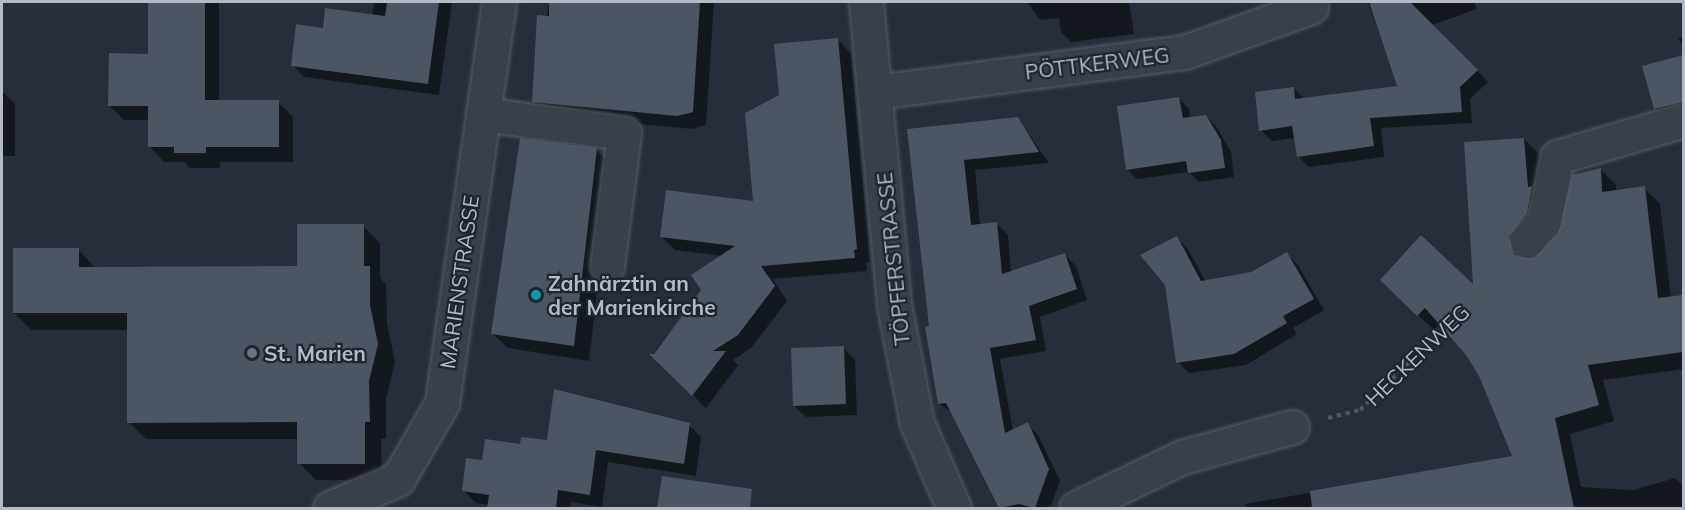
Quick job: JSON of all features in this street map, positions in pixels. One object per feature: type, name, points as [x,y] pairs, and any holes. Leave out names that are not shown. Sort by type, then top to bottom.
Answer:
[{"type":"street","name":"MARIENSTRASSE","points":[[330,508],[398,479],[442,403],[499,2]]},
{"type":"street","name":"TÖPFERSTRASSE","points":[[866,2],[894,305],[917,423],[954,508]]},
{"type":"street","name":"PÖTTKERWEG","points":[[876,92],[1185,52],[1311,8]]},
{"type":"street","points":[[483,114],[624,133],[607,266]]},
{"type":"street","points":[[1527,242],[1544,221],[1557,158],[1683,120]]},
{"type":"street","points":[[1076,508],[1182,457],[1292,427]]},
{"type":"path","name":"HECKENWEG","points":[[1292,427],[1360,410],[1497,279],[1527,242]]},
{"type":"building","points":[[148,2],[205,2],[205,100],[279,100],[279,147],[206,147],[206,153],[174,153],[174,147],[148,147],[148,106],[108,106],[109,53],[148,54]]},
{"type":"building","points":[[387,2],[439,2],[428,84],[291,66],[296,24],[323,28],[325,8],[385,16]]},
{"type":"building","points":[[549,2],[700,2],[693,112],[677,116],[532,102],[537,15],[549,16]]},
{"type":"building","points":[[1369,2],[1410,2],[1478,70],[1460,87],[1462,112],[1370,118],[1374,146],[1297,157],[1292,126],[1259,131],[1255,92],[1294,87],[1295,99],[1397,86]]},
{"type":"building","points":[[838,38],[857,249],[854,250],[855,258],[761,266],[775,286],[738,335],[713,351],[726,351],[692,396],[649,354],[654,354],[701,290],[691,275],[735,246],[660,237],[666,190],[753,201],[745,113],[779,95],[774,44]]},
{"type":"building","points":[[1683,55],[1683,102],[1654,109],[1642,66]]},
{"type":"building","points":[[1179,97],[1183,118],[1206,115],[1221,140],[1225,168],[1188,173],[1186,161],[1126,170],[1117,106]]},
{"type":"building","points":[[1018,117],[1039,152],[964,160],[971,225],[997,222],[1002,274],[1065,253],[1077,289],[1029,306],[1036,340],[990,348],[1005,433],[1028,422],[1049,469],[1035,508],[1019,504],[999,508],[946,403],[938,404],[925,327],[929,326],[907,129]]},
{"type":"building","points":[[520,138],[597,148],[574,346],[491,334]]},
{"type":"building","points":[[1524,138],[1528,187],[1532,186],[1527,213],[1509,237],[1514,255],[1534,258],[1558,233],[1572,175],[1601,168],[1602,192],[1645,186],[1658,298],[1683,295],[1683,352],[1588,365],[1599,405],[1555,418],[1574,508],[1312,508],[1310,491],[1512,456],[1479,376],[1466,355],[1425,308],[1417,316],[1380,280],[1421,235],[1473,284],[1464,142]]},
{"type":"building","name":"St. Marien","points":[[297,224],[364,224],[364,266],[370,266],[370,305],[378,344],[369,381],[370,422],[365,422],[365,464],[297,464],[297,422],[127,423],[127,313],[13,313],[13,248],[79,248],[79,267],[297,266]]},
{"type":"building","points":[[1177,236],[1201,281],[1251,272],[1287,252],[1314,299],[1283,316],[1287,323],[1234,354],[1176,363],[1165,285],[1140,255]]},
{"type":"building","points":[[844,346],[846,404],[793,406],[791,348]]},
{"type":"building","points":[[554,389],[690,423],[684,464],[596,450],[590,495],[558,490],[556,508],[487,508],[489,495],[462,491],[466,458],[482,460],[485,439],[520,444],[521,437],[547,440]]},
{"type":"building","points":[[662,476],[752,489],[750,508],[657,508]]},
{"type":"place","name":"Zahnärztin an der Marienkirche","points":[[536,295]]},
{"type":"place","name":"St. Marien","points":[[252,353]]}]
